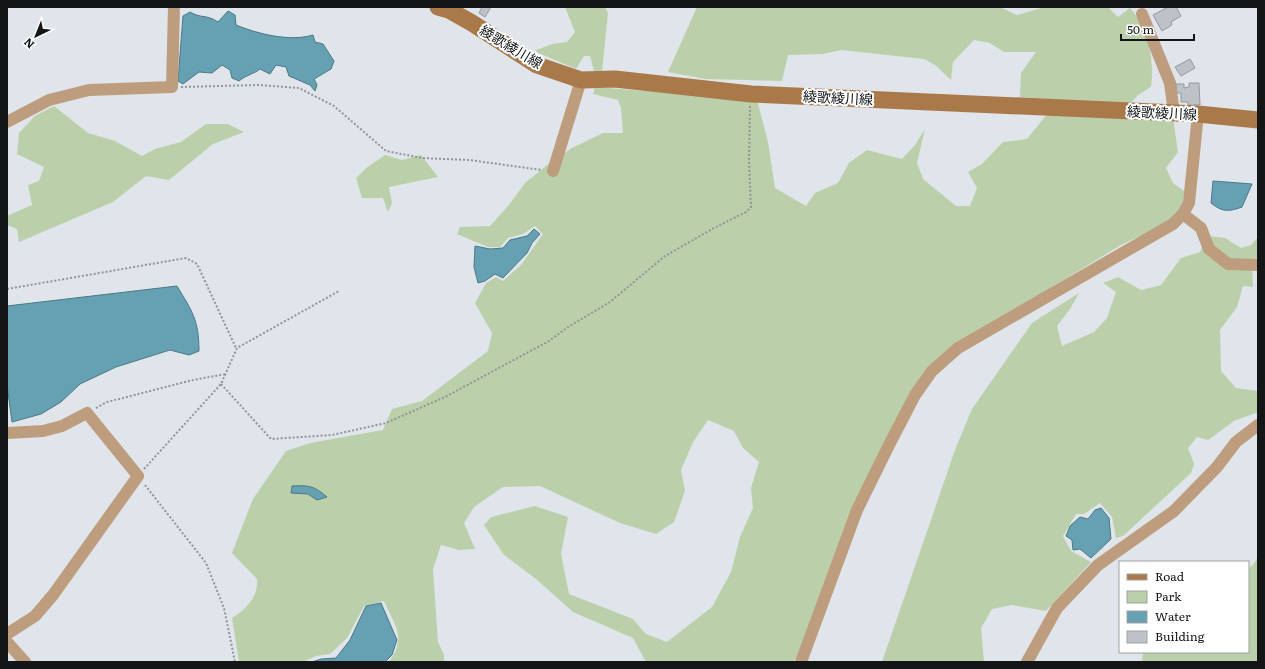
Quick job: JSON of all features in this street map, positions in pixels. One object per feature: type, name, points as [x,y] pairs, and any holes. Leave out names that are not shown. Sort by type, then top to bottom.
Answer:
[{"type":"main road","name":"綾歌綾川線","points":[[438,7],[449,10],[472,23],[537,64],[581,80],[615,79],[751,94],[1198,114],[1258,120]]},
{"type":"street","points":[[7,122],[49,100],[89,90],[172,87],[174,7]]},
{"type":"street","points":[[1142,14],[1170,82],[1174,113]]},
{"type":"street","points":[[553,171],[581,80]]},
{"type":"street","points":[[801,662],[857,510],[915,395],[932,371],[958,348],[1158,235],[1173,224],[1183,214],[1189,203],[1198,114]]},
{"type":"street","points":[[1183,214],[1201,228],[1209,249],[1228,264],[1258,265]]},
{"type":"street","points":[[7,433],[44,431],[62,426],[87,413],[138,476],[53,595],[35,616],[7,634]]},
{"type":"street","points":[[1027,662],[1057,608],[1098,565],[1174,511],[1217,467],[1236,442],[1258,425]]},
{"type":"street","points":[[7,642],[25,662]]},
{"type":"path","points":[[172,87],[259,85],[299,88],[334,106],[386,151],[422,158],[469,160],[553,171]]},
{"type":"path","points":[[221,384],[271,440],[332,435],[386,423],[445,397],[534,350],[610,302],[665,256],[714,228],[746,212],[751,207],[749,163],[751,94]]},
{"type":"path","points":[[7,288],[186,258],[198,264],[237,348]]},
{"type":"path","points":[[235,662],[224,608],[206,564],[138,476],[221,384],[237,348],[339,291]]},
{"type":"path","points":[[87,413],[107,402],[193,380],[226,374]]},
{"type":"green space","points":[[565,7],[605,7],[608,13],[602,72],[594,71],[590,56],[584,56],[576,69],[534,51],[552,44],[567,42],[575,32]]},
{"type":"green space","points":[[697,7],[1000,7],[1017,15],[1045,7],[1108,7],[1118,17],[1130,8],[1146,34],[1149,45],[1152,66],[1151,87],[1138,95],[1129,105],[1020,97],[1021,73],[1036,52],[1004,52],[990,43],[974,40],[953,62],[951,80],[935,65],[924,59],[841,50],[823,54],[788,55],[782,81],[705,79],[668,72]]},
{"type":"green space","points":[[595,87],[757,100],[768,142],[775,188],[806,206],[815,193],[838,183],[849,163],[867,150],[902,159],[915,145],[925,129],[917,163],[923,179],[956,206],[970,206],[977,188],[968,172],[982,164],[1003,142],[1027,139],[1048,113],[1173,118],[1178,152],[1166,168],[1173,183],[1188,194],[1179,212],[1165,224],[1121,245],[994,322],[911,393],[800,652],[793,662],[646,662],[633,638],[573,612],[536,579],[504,555],[484,525],[491,517],[535,506],[568,517],[561,554],[569,594],[633,619],[646,634],[667,642],[712,607],[731,572],[740,537],[753,508],[751,488],[759,462],[743,448],[734,431],[708,420],[693,442],[681,470],[685,491],[674,522],[656,534],[620,523],[540,486],[503,487],[474,507],[464,523],[475,549],[459,550],[441,545],[433,569],[438,642],[444,655],[444,662],[389,662],[397,645],[398,638],[395,625],[384,601],[364,606],[347,638],[330,654],[316,656],[303,662],[239,662],[232,618],[242,611],[250,602],[256,591],[257,579],[232,553],[253,499],[286,451],[310,443],[383,430],[392,409],[422,401],[488,351],[492,333],[475,303],[486,283],[496,277],[503,281],[521,265],[543,234],[535,226],[523,234],[508,238],[500,247],[488,247],[457,234],[460,227],[490,226],[508,206],[525,183],[572,148],[603,133],[623,133],[621,108],[618,100],[593,94]]},
{"type":"green space","points":[[54,106],[88,133],[115,141],[142,156],[155,149],[181,142],[206,124],[228,124],[244,132],[213,144],[169,180],[146,176],[113,202],[19,242],[17,229],[7,225],[7,216],[32,205],[28,185],[39,181],[44,167],[17,154],[19,133],[35,116]]},
{"type":"green space","points":[[385,155],[402,160],[421,155],[438,177],[389,187],[392,203],[388,212],[383,198],[362,198],[356,178],[366,168]]},
{"type":"green space","points":[[1207,236],[1225,238],[1241,248],[1251,245],[1258,237],[1258,257],[1252,261],[1253,287],[1243,286],[1237,307],[1220,330],[1221,371],[1236,388],[1258,391],[1258,412],[1234,421],[1208,440],[1197,437],[1188,448],[1194,464],[1191,473],[1123,536],[1116,538],[1112,517],[1100,503],[1084,514],[1076,514],[1063,536],[1071,551],[1091,562],[1046,611],[1012,605],[992,609],[981,628],[984,662],[882,662],[955,450],[972,409],[1032,323],[1079,293],[1070,309],[1057,326],[1062,346],[1094,332],[1107,318],[1116,292],[1103,283],[1118,277],[1141,290],[1161,285],[1181,258],[1200,252]]},
{"type":"green space","points":[[1258,557],[1258,662],[1142,662],[1143,653],[1249,653],[1249,568],[1252,566]]},
{"type":"water","points":[[228,11],[235,15],[236,25],[264,34],[294,38],[313,35],[315,42],[323,44],[334,61],[331,69],[314,79],[317,85],[315,91],[310,85],[289,76],[286,67],[276,65],[270,74],[260,69],[239,81],[232,78],[230,70],[222,65],[212,73],[199,72],[183,84],[178,81],[183,16],[190,12],[218,22]]},
{"type":"water","points":[[1213,181],[1252,184],[1242,207],[1233,210],[1222,210],[1211,203]]},
{"type":"water","points":[[534,229],[540,234],[532,243],[527,253],[503,278],[495,274],[485,281],[478,283],[474,267],[475,246],[490,249],[503,248],[510,240],[527,236]]},
{"type":"water","points":[[177,286],[194,316],[198,331],[199,351],[189,355],[170,350],[116,367],[80,384],[61,402],[41,414],[12,422],[7,385],[7,306]]},
{"type":"water","points":[[292,486],[311,487],[327,497],[317,500],[308,494],[291,493]]},
{"type":"water","points":[[1101,508],[1109,518],[1111,539],[1091,558],[1080,549],[1073,550],[1072,540],[1066,536],[1070,526],[1080,517],[1088,519],[1095,510]]},
{"type":"water","points":[[381,603],[397,640],[392,655],[385,662],[312,662],[321,659],[336,658],[350,640],[366,606]]},
{"type":"building","points":[[482,7],[491,7],[485,17],[479,13]]},
{"type":"building","points":[[1168,7],[1176,7],[1181,16],[1171,22],[1172,25],[1162,31],[1153,15]]},
{"type":"building","points":[[1190,59],[1195,68],[1181,76],[1175,67]]},
{"type":"building","points":[[1189,83],[1199,83],[1200,105],[1188,105],[1188,102],[1181,102],[1181,93],[1177,93],[1176,84],[1184,84],[1184,88],[1189,87]]}]
